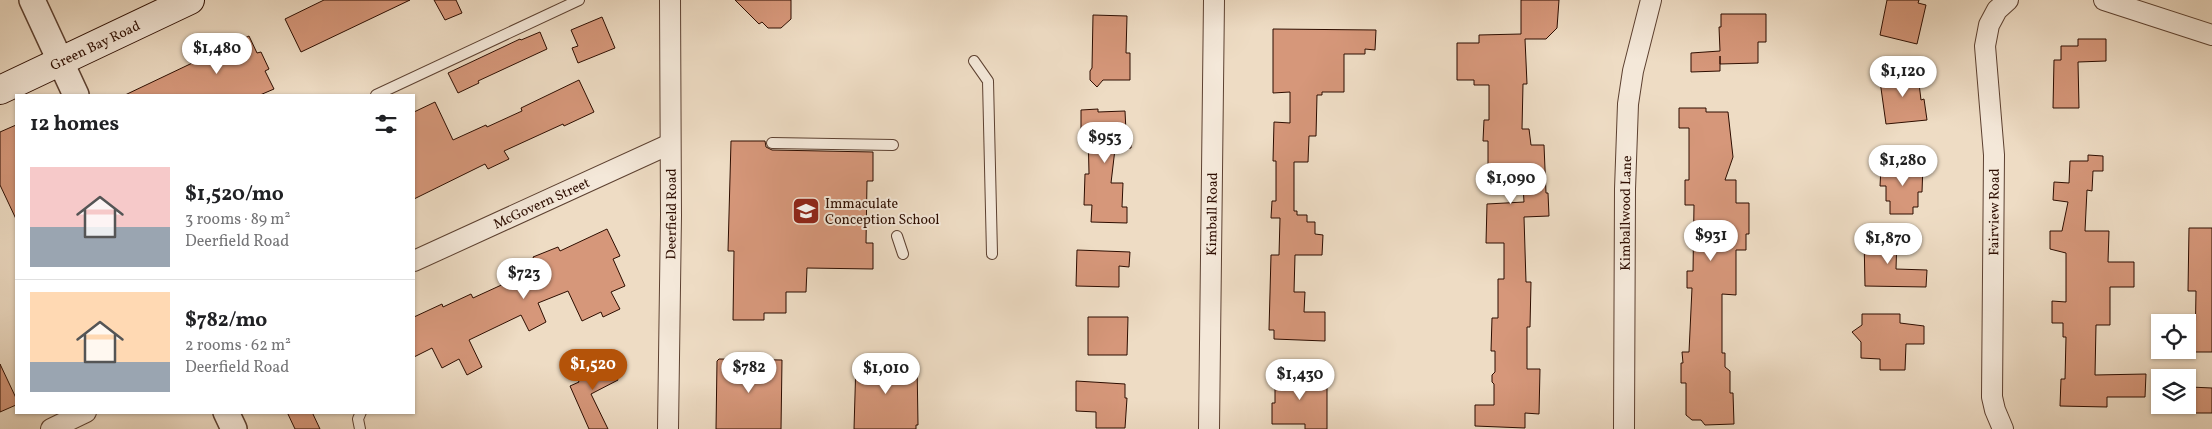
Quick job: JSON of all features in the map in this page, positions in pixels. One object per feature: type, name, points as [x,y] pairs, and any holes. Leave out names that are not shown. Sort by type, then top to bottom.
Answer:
[{"type":"main road","name":"Green Bay Road","points":[[0,90],[190,0]]},
{"type":"street","points":[[32,0],[76,94]]},
{"type":"street","name":"Deerfield Road","points":[[668,429],[671,216],[670,0]]},
{"type":"street","name":"Kimball Road","points":[[1209,429],[1214,0]]},
{"type":"street","name":"Kimballwood Lane","points":[[1624,429],[1625,189],[1628,104],[1651,0]]},
{"type":"street","name":"Fairview Road","points":[[2003,429],[1992,397],[1994,155],[1985,46],[1989,25],[1997,10],[2008,0]]},
{"type":"street","points":[[2104,0],[2212,35]]},
{"type":"street","name":"McGovern Street","points":[[415,261],[670,144]]},
{"type":"street","points":[[51,429],[82,414]]},
{"type":"street","points":[[227,414],[234,429]]},
{"type":"lane","points":[[378,94],[579,0]]},
{"type":"lane","points":[[974,61],[988,81],[992,254]]},
{"type":"lane","points":[[772,143],[893,145]]},
{"type":"lane","points":[[897,236],[903,254]]},
{"type":"lane","points":[[360,429],[358,419],[361,414]]},
{"type":"building","points":[[324,0],[410,0],[301,52],[285,19]]},
{"type":"building","points":[[434,0],[456,0],[462,13],[445,20]]},
{"type":"building","points":[[735,0],[791,0],[791,19],[781,28],[768,28],[762,22],[759,24]]},
{"type":"building","points":[[1521,0],[1559,0],[1557,28],[1546,39],[1525,39],[1527,84],[1523,84],[1522,129],[1529,129],[1531,145],[1544,145],[1549,216],[1524,217],[1526,282],[1531,282],[1530,327],[1527,327],[1527,369],[1540,369],[1539,414],[1525,413],[1525,428],[1475,426],[1475,405],[1494,405],[1492,375],[1495,372],[1495,351],[1491,351],[1492,318],[1498,318],[1498,279],[1504,279],[1504,243],[1486,243],[1487,204],[1524,202],[1522,170],[1488,171],[1488,141],[1483,141],[1484,120],[1489,120],[1489,85],[1474,85],[1474,80],[1457,80],[1457,43],[1479,43],[1479,35],[1521,34]]},
{"type":"building","points":[[1887,0],[1919,0],[1918,3],[1926,5],[1917,44],[1880,35]]},
{"type":"building","points":[[1721,14],[1766,14],[1766,42],[1758,42],[1758,63],[1720,64],[1720,71],[1691,72],[1691,53],[1720,51],[1719,27],[1721,27]]},
{"type":"building","points":[[1093,15],[1127,16],[1126,53],[1130,53],[1130,80],[1103,80],[1097,87],[1090,80]]},
{"type":"building","points":[[602,17],[615,48],[578,63],[572,48],[578,46],[571,30]]},
{"type":"building","points":[[1273,29],[1376,30],[1375,50],[1365,49],[1365,54],[1344,54],[1344,92],[1322,92],[1322,95],[1317,95],[1316,136],[1309,136],[1308,162],[1294,162],[1294,211],[1297,211],[1297,215],[1307,215],[1307,222],[1315,222],[1315,234],[1323,235],[1322,255],[1295,255],[1294,292],[1305,292],[1304,312],[1325,312],[1325,341],[1274,339],[1274,330],[1269,330],[1271,255],[1279,255],[1280,218],[1271,218],[1272,201],[1276,201],[1276,161],[1273,161],[1274,122],[1290,123],[1290,92],[1273,93]]},
{"type":"building","points":[[540,32],[547,49],[478,81],[479,83],[458,93],[448,73],[520,39]]},
{"type":"building","points":[[249,36],[257,53],[261,52],[269,69],[265,71],[274,89],[262,94],[127,94]]},
{"type":"building","points":[[2078,39],[2106,39],[2106,61],[2078,62],[2079,108],[2053,108],[2054,60],[2061,60],[2061,46],[2078,46]]},
{"type":"building","points":[[1917,67],[1921,100],[1924,99],[1927,120],[1886,124],[1880,81],[1896,79],[1895,70]]},
{"type":"building","points":[[579,80],[594,112],[504,151],[509,159],[488,169],[485,164],[415,199],[415,112],[435,102],[453,140],[522,111],[521,108]]},
{"type":"building","points":[[1679,108],[1706,108],[1706,112],[1728,112],[1733,157],[1725,180],[1736,180],[1736,203],[1749,203],[1749,234],[1746,234],[1746,250],[1736,250],[1736,295],[1722,294],[1722,353],[1725,353],[1725,367],[1730,371],[1730,393],[1733,393],[1734,424],[1705,425],[1701,420],[1692,420],[1686,415],[1686,383],[1681,383],[1681,363],[1683,363],[1682,352],[1689,352],[1692,288],[1687,288],[1687,271],[1693,271],[1694,205],[1685,205],[1685,180],[1689,180],[1689,128],[1679,128]]},
{"type":"building","points":[[1098,109],[1098,112],[1125,111],[1126,132],[1131,132],[1131,148],[1115,149],[1111,183],[1123,183],[1122,207],[1127,207],[1127,223],[1091,222],[1092,205],[1084,205],[1085,174],[1089,174],[1088,129],[1081,130],[1081,110]]},
{"type":"building","points":[[15,125],[15,217],[0,185],[0,132]]},
{"type":"building","points":[[731,141],[765,141],[766,147],[772,150],[873,152],[873,181],[867,181],[866,243],[873,243],[873,269],[807,268],[806,292],[786,292],[786,313],[764,313],[764,320],[733,320],[734,251],[728,251]]},
{"type":"building","points":[[2088,155],[2103,156],[2103,171],[2093,171],[2092,191],[2087,190],[2085,231],[2109,231],[2108,262],[2134,262],[2134,287],[2110,287],[2110,325],[2096,325],[2095,375],[2146,374],[2145,397],[2107,397],[2107,407],[2060,406],[2061,379],[2065,379],[2066,337],[2063,337],[2063,323],[2052,323],[2052,301],[2066,302],[2066,253],[2050,249],[2050,231],[2062,231],[2068,202],[2053,200],[2054,182],[2069,183],[2070,161],[2088,161]]},
{"type":"building","points":[[1907,164],[1923,164],[1922,192],[1918,192],[1918,207],[1913,207],[1913,214],[1890,214],[1890,201],[1886,201],[1886,186],[1880,186],[1881,167],[1907,168]]},
{"type":"building","points":[[2189,228],[2212,228],[2212,352],[2196,352],[2196,291],[2188,291]]},
{"type":"building","points":[[607,229],[620,256],[613,259],[625,286],[611,292],[620,309],[603,317],[601,312],[582,321],[568,291],[538,303],[546,322],[529,331],[521,315],[469,340],[482,367],[467,375],[459,359],[442,368],[432,348],[415,356],[415,317],[442,304],[443,307],[471,294],[473,298],[508,282],[506,277],[536,264],[533,257],[558,247],[560,251]]},
{"type":"building","points":[[1864,236],[1897,236],[1896,269],[1927,270],[1926,287],[1865,286]]},
{"type":"building","points":[[1077,250],[1130,252],[1129,267],[1119,266],[1119,287],[1076,286]]},
{"type":"building","points":[[1862,314],[1900,314],[1900,323],[1924,326],[1924,344],[1906,344],[1905,370],[1880,370],[1880,359],[1861,358],[1861,342],[1852,332],[1862,325]]},
{"type":"building","points":[[1088,317],[1128,317],[1127,355],[1088,355]]},
{"type":"building","points":[[608,358],[618,380],[591,394],[608,429],[589,429],[570,386],[579,382],[574,371]]},
{"type":"building","points":[[719,359],[782,360],[781,429],[716,429],[717,361]]},
{"type":"building","points":[[856,361],[917,362],[918,425],[916,425],[916,429],[854,429]]},
{"type":"building","points":[[0,364],[15,396],[15,405],[0,412]]},
{"type":"building","points":[[1275,373],[1310,373],[1310,381],[1327,381],[1327,429],[1305,429],[1305,424],[1272,424],[1272,403],[1275,403]]},
{"type":"building","points":[[1076,381],[1125,384],[1125,398],[1127,398],[1125,428],[1096,428],[1096,412],[1076,411]]},
{"type":"building","points":[[2196,387],[2212,388],[2212,413],[2196,413]]},
{"type":"building","points":[[288,414],[313,414],[320,429],[295,429]]},
{"type":"place","name":"Immaculate Conception School","points":[[806,211]]}]
